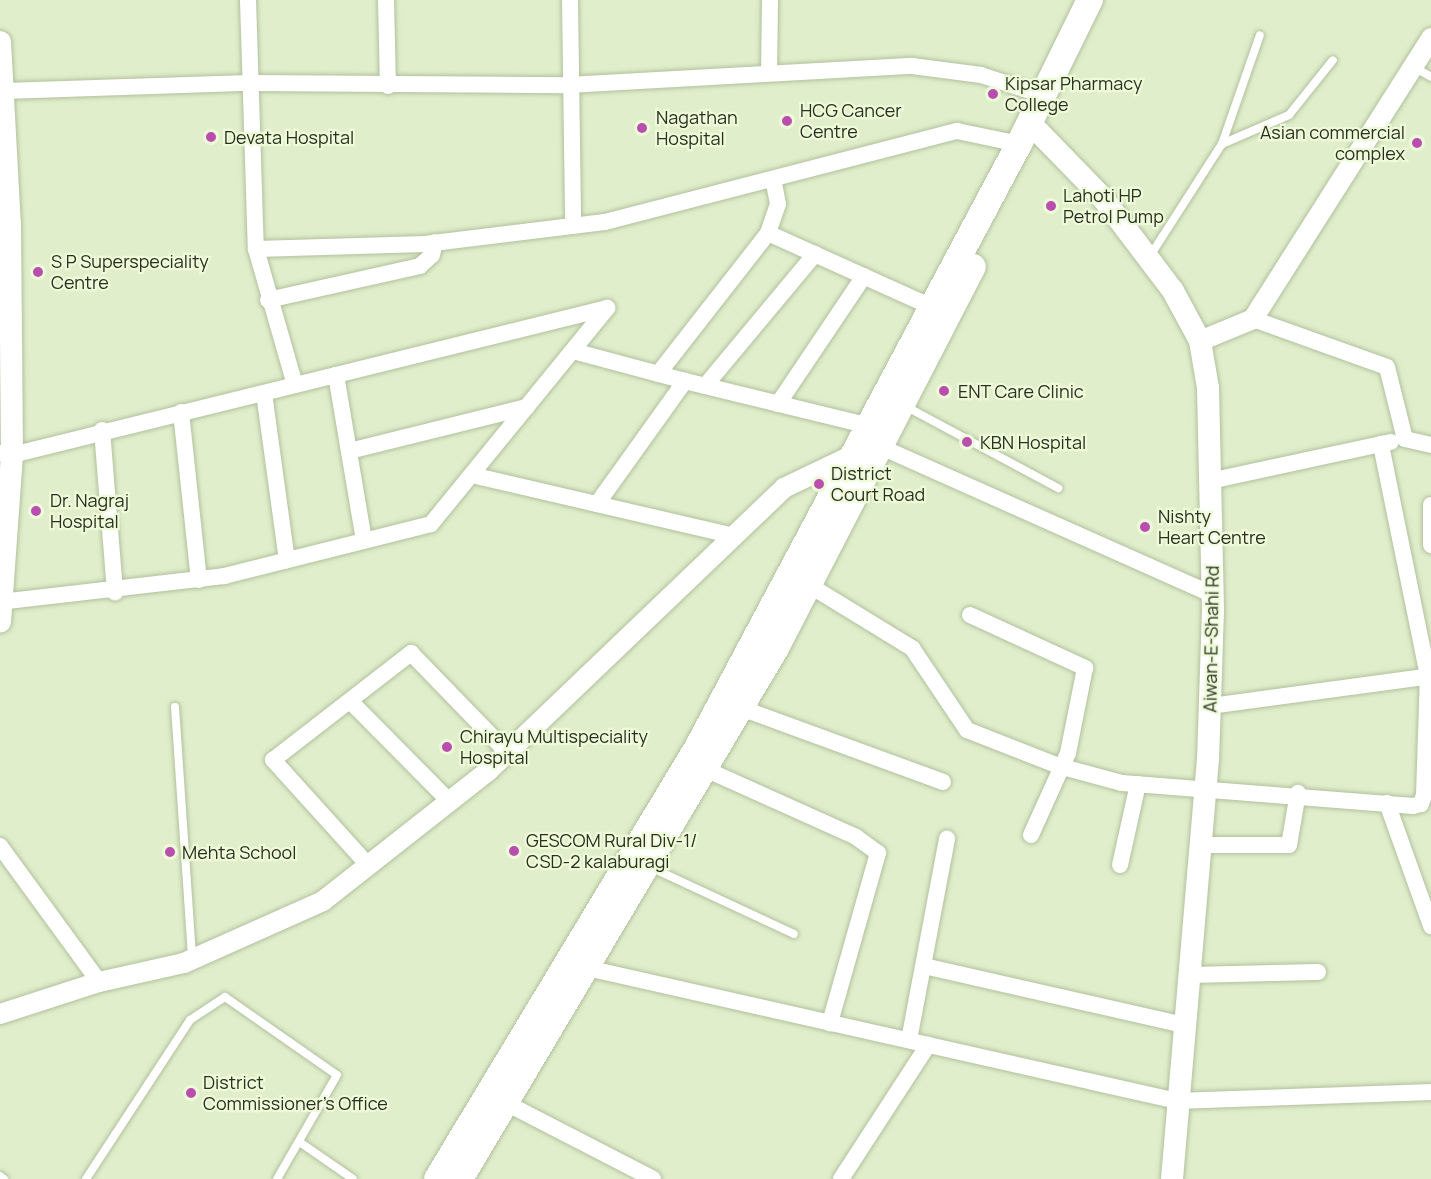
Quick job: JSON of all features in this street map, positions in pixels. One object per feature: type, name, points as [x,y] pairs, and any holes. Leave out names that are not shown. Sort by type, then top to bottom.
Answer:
[{"type":"main road","points":[[437,1179],[697,748],[855,454],[875,437],[903,405],[1030,133],[1042,95],[1090,0]]},
{"type":"main road","points":[[460,1179],[508,1104],[741,708],[809,585],[932,307],[1030,133],[1109,0]]},
{"type":"main road","points":[[0,42],[5,220],[1,609]]},
{"type":"main road","name":"Aiwan-E-Shahi Rd","points":[[1030,133],[1102,197],[1149,258],[1200,341],[1208,388],[1213,595],[1210,706],[1205,791],[1172,1179]]},
{"type":"street","points":[[248,0],[256,249],[268,300],[296,385]]},
{"type":"street","points":[[386,0],[388,86]]},
{"type":"street","points":[[570,0],[568,85],[573,224]]},
{"type":"street","points":[[769,73],[770,0]]},
{"type":"street","points":[[1200,341],[1253,320],[1422,72],[1431,39]]},
{"type":"street","points":[[2,91],[249,83],[388,86],[568,85],[912,66],[981,75],[1042,95]]},
{"type":"street","points":[[256,249],[435,242],[605,222],[957,131],[1030,133]]},
{"type":"street","points":[[658,374],[768,233],[778,204],[773,179]]},
{"type":"street","points":[[768,233],[932,307]]},
{"type":"street","points":[[268,300],[420,266],[432,255],[435,242]]},
{"type":"street","points":[[705,386],[815,254]]},
{"type":"street","points":[[778,404],[864,276]]},
{"type":"street","points":[[1,609],[199,580],[431,524],[607,308],[264,393],[102,430],[3,458]]},
{"type":"street","points":[[1253,320],[1387,367],[1404,439]]},
{"type":"street","points":[[573,351],[778,404],[875,437],[1213,595]]},
{"type":"street","points":[[336,375],[364,541]]},
{"type":"street","points":[[597,504],[685,381]]},
{"type":"street","points":[[264,393],[287,560]]},
{"type":"street","points":[[349,451],[527,407]]},
{"type":"street","points":[[181,412],[199,580]]},
{"type":"street","points":[[102,430],[115,591]]},
{"type":"street","points":[[1210,482],[1404,439],[1431,445]]},
{"type":"street","points":[[809,585],[912,648],[967,730],[1059,766],[1138,784],[1205,791],[1298,793],[1413,806],[1424,795],[1430,676],[1381,444]]},
{"type":"street","points":[[0,1014],[99,982],[192,960],[323,901],[507,752],[784,488],[855,454]]},
{"type":"street","points":[[472,475],[734,536]]},
{"type":"street","points":[[1431,505],[1431,544]]},
{"type":"street","points":[[970,615],[1085,668],[1068,753],[1059,766],[1030,835]]},
{"type":"street","points":[[368,865],[273,760],[411,653],[507,752]]},
{"type":"street","points":[[1210,706],[1430,676]]},
{"type":"street","points":[[350,701],[449,801]]},
{"type":"street","points":[[741,708],[943,782]]},
{"type":"street","points":[[705,769],[856,837],[878,853],[830,1023]]},
{"type":"street","points":[[1120,865],[1138,784]]},
{"type":"street","points":[[1200,845],[1289,845],[1298,793]]},
{"type":"street","points":[[1387,803],[1431,926]]},
{"type":"street","points":[[909,1040],[947,839]]},
{"type":"street","points":[[0,846],[99,982]]},
{"type":"street","points":[[924,966],[1184,1025]]},
{"type":"street","points":[[587,968],[1177,1101],[1431,1092]]},
{"type":"street","points":[[1188,975],[1318,972]]},
{"type":"street","points":[[841,1179],[928,1045]]},
{"type":"street","points":[[508,1104],[653,1179]]},
{"type":"lane","points":[[1149,258],[1222,144],[1260,35]]},
{"type":"lane","points":[[1222,144],[1289,115],[1333,60]]},
{"type":"lane","points":[[903,405],[1058,488]]},
{"type":"lane","points":[[175,707],[192,960]]},
{"type":"lane","points":[[648,866],[794,934]]},
{"type":"lane","points":[[86,1179],[190,1020],[217,998],[230,999],[333,1068],[335,1084],[277,1179]]},
{"type":"lane","points":[[301,1143],[353,1179]]},
{"type":"lane","points":[[0,1176],[4,1179]]},
{"type":"place","name":"Kipsar Pharmacy College","points":[[993,94]]},
{"type":"place","name":"HCG Cancer Centre","points":[[787,121]]},
{"type":"place","name":"Nagathan Hospital","points":[[642,128]]},
{"type":"place","name":"Devata Hospital","points":[[211,137]]},
{"type":"place","name":"Asian commercial complex","points":[[1417,143]]},
{"type":"place","name":"Lahoti HP Petrol Pump","points":[[1051,206]]},
{"type":"place","name":"S P Superspeciality Centre","points":[[38,272]]},
{"type":"place","name":"ENT Care Clinic","points":[[944,391]]},
{"type":"place","name":"KBN Hospital","points":[[967,442]]},
{"type":"place","name":"District Court Road","points":[[819,484]]},
{"type":"place","name":"Dr. Nagraj Hospital","points":[[36,511]]},
{"type":"place","name":"Nishty Heart Centre","points":[[1145,527]]},
{"type":"place","name":"Chirayu Multispeciality Hospital","points":[[447,747]]},
{"type":"place","name":"GESCOM Rural Div-1/ CSD-2 kalaburagi","points":[[514,851]]},
{"type":"place","name":"Mehta School","points":[[170,852]]},
{"type":"place","name":"District Commissioner's Office","points":[[191,1093]]}]
